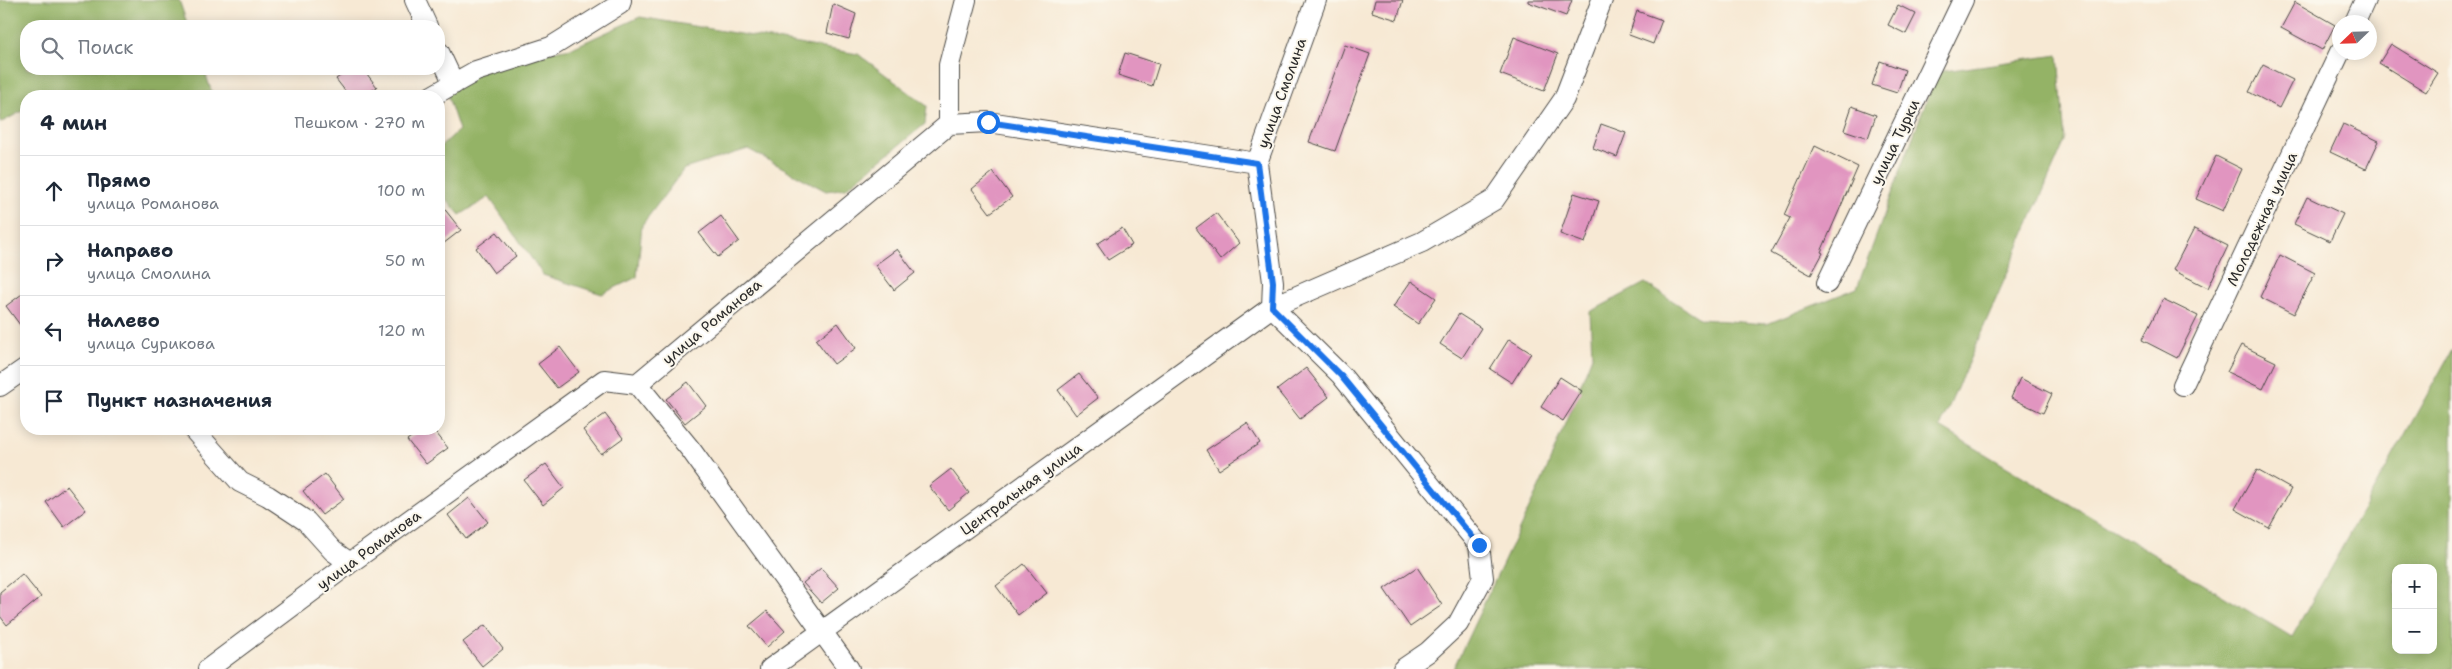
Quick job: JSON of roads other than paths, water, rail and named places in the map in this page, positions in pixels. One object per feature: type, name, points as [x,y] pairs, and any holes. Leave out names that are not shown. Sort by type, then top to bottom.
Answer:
[{"type":"street","points":[[415,0],[424,20]]},
{"type":"street","points":[[443,90],[476,71],[551,47],[620,4],[621,0]]},
{"type":"street","points":[[966,0],[948,65],[949,124],[988,122],[1257,163]]},
{"type":"street","name":"улица Смолина","points":[[1272,307],[1273,282],[1257,163],[1316,0]]},
{"type":"street","name":"Центральная улица","points":[[770,669],[824,632],[1272,307],[1422,242],[1494,200],[1564,99],[1602,0]]},
{"type":"street","name":"улица Турки","points":[[1827,283],[1963,0]]},
{"type":"street","points":[[2358,15],[2365,0]]},
{"type":"street","name":"Молодежная улица","points":[[2183,385],[2336,60]]},
{"type":"street","points":[[445,65],[454,84]]},
{"type":"street","name":"улица Романова","points":[[208,669],[350,563],[604,380],[637,384],[949,124]]},
{"type":"street","points":[[1272,307],[1341,376],[1479,545],[1483,578],[1458,624],[1428,652],[1403,669]]},
{"type":"street","points":[[0,386],[20,372]]},
{"type":"street","points":[[637,384],[691,450],[849,669]]},
{"type":"street","points":[[198,435],[240,482],[268,496],[306,521],[333,551],[350,563]]}]
